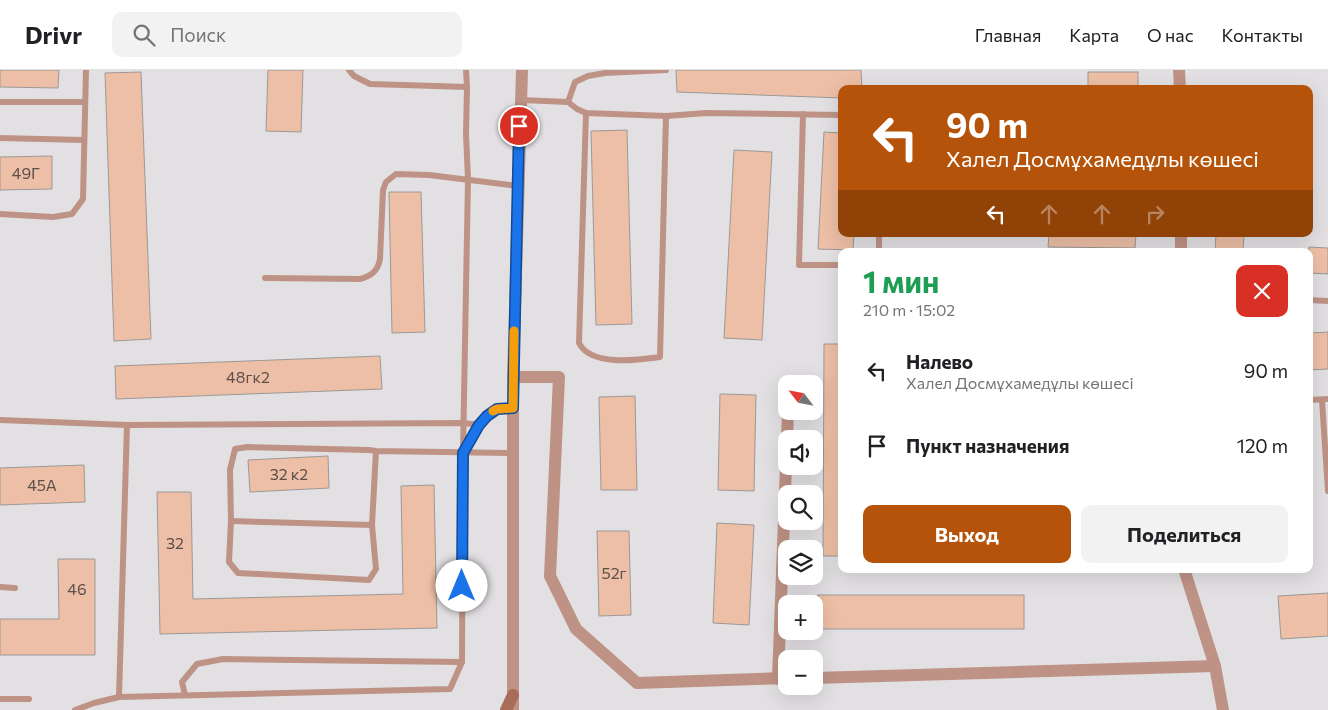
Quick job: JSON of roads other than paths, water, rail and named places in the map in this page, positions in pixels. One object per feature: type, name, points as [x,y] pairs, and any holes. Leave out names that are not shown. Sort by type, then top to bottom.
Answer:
[{"type":"main road","points":[[506,710],[513,695]]},
{"type":"main road","points":[[513,695],[519,710]]},
{"type":"street","points":[[513,710],[513,377],[522,70]]},
{"type":"street","points":[[1179,70],[1180,85]]},
{"type":"street","points":[[513,377],[559,377],[550,576],[576,629],[637,683],[778,678]]},
{"type":"street","points":[[783,650],[786,475]]},
{"type":"street","points":[[1185,573],[1214,666],[1224,710]]},
{"type":"street","points":[[823,678],[1214,666]]},
{"type":"lane","points":[[0,214],[53,217],[72,214],[83,199],[86,70]]},
{"type":"lane","points":[[349,70],[354,76],[370,84],[467,87]]},
{"type":"lane","points":[[75,710],[94,702],[119,698],[450,689],[462,662],[463,453],[468,178],[466,70]]},
{"type":"lane","points":[[568,102],[575,82],[588,76],[666,70]]},
{"type":"lane","points":[[520,100],[568,102],[576,109],[586,113],[666,116],[706,113],[838,115]]},
{"type":"lane","points":[[0,102],[85,102]]},
{"type":"lane","points":[[586,113],[579,343],[582,349],[595,357],[611,360],[637,360],[660,357],[666,116]]},
{"type":"lane","points":[[803,114],[799,265],[838,265]]},
{"type":"lane","points":[[0,138],[84,140]]},
{"type":"lane","points":[[265,278],[360,279],[371,276],[379,265],[380,259],[383,190],[386,182],[396,174],[468,178],[518,186]]},
{"type":"lane","points":[[1313,300],[1328,301]]},
{"type":"lane","points":[[1325,399],[1328,491]]},
{"type":"lane","points":[[463,453],[479,425],[487,416],[497,409],[513,408]]},
{"type":"lane","points":[[0,420],[127,425],[464,423],[479,425]]},
{"type":"lane","points":[[119,698],[127,425]]},
{"type":"lane","points":[[376,451],[372,525],[376,569],[369,580],[238,573],[229,562],[231,521],[230,470],[235,449],[248,447],[513,453]]},
{"type":"lane","points":[[231,521],[372,525]]},
{"type":"lane","points":[[0,587],[15,588]]},
{"type":"lane","points":[[185,695],[182,682],[197,664],[223,659],[462,662]]},
{"type":"lane","points":[[0,699],[29,700]]}]
